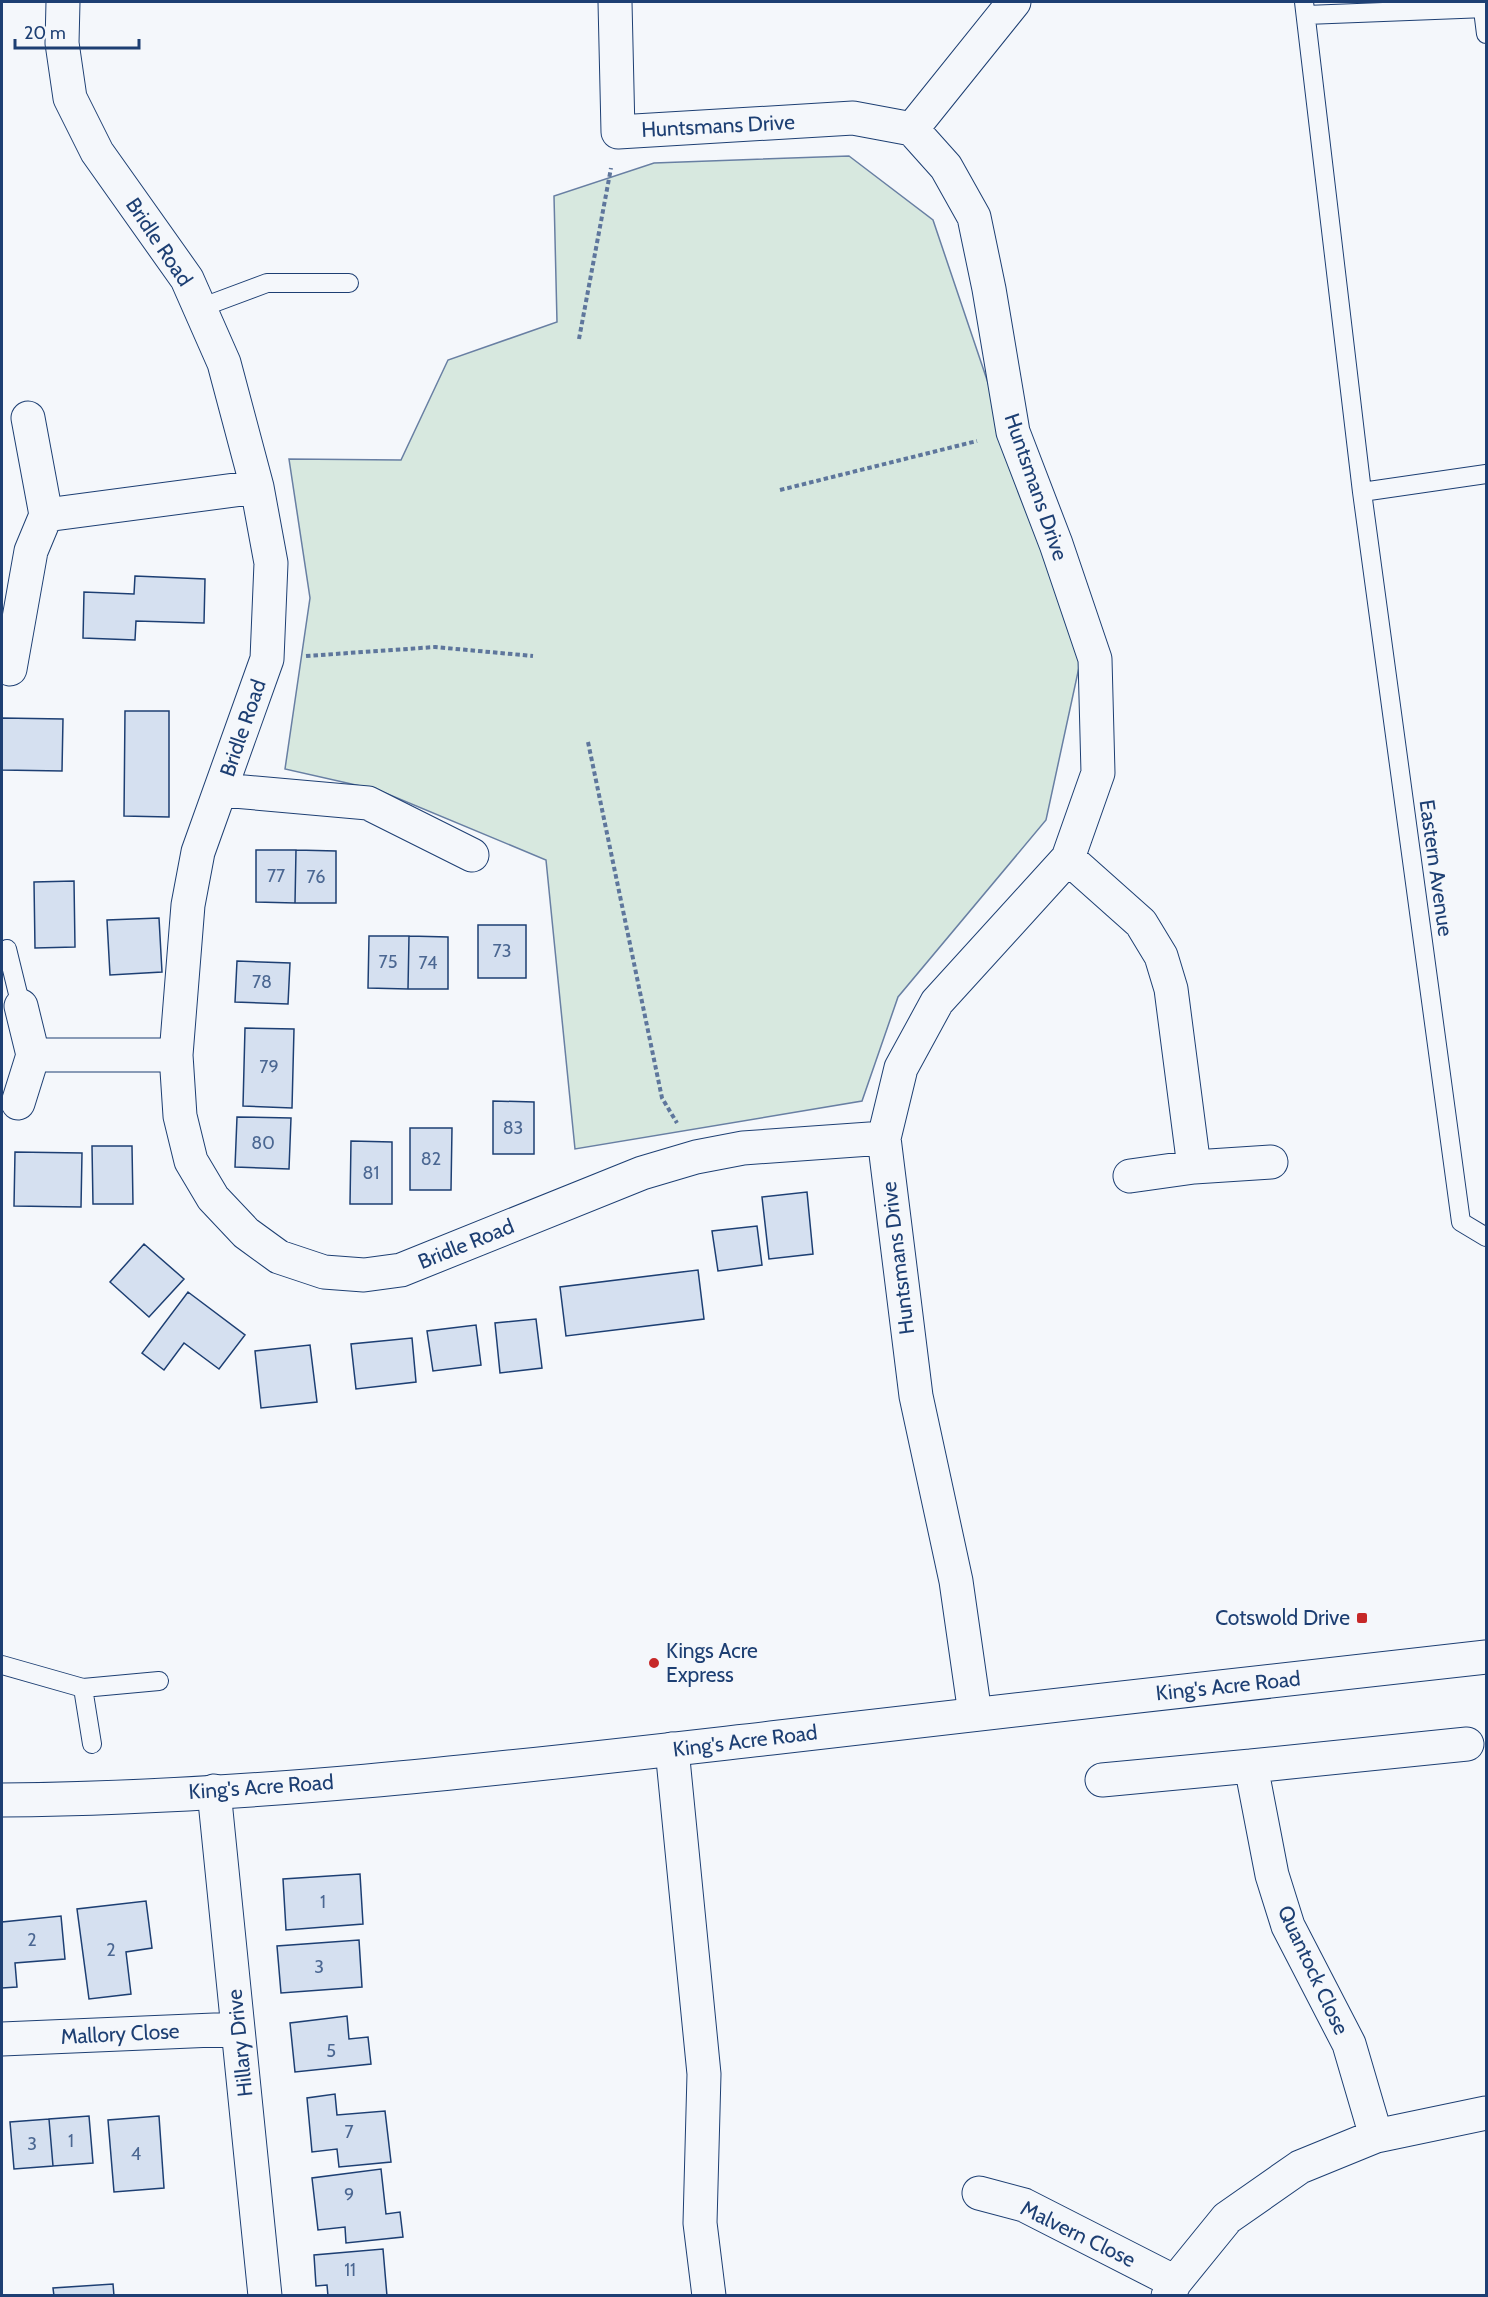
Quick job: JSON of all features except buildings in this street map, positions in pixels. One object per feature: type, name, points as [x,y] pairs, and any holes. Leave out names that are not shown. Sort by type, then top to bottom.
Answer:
[{"type":"main road","name":"Bridle Road","points":[[63,2],[62,43],[70,98],[97,152],[186,279],[224,363],[257,487],[271,563],[267,659],[198,852],[188,905],[176,1055],[180,1116],[191,1161],[213,1198],[246,1233],[279,1257],[324,1272],[364,1275],[401,1270],[642,1173],[696,1157],[743,1148],[884,1138]]},
{"type":"main road","name":"Huntsmans Drive","points":[[615,2],[618,132],[853,118],[912,129],[946,167],[974,217],[989,289],[1013,432],[1056,544],[1095,659],[1098,773],[1068,858],[937,1002],[901,1068],[884,1138],[916,1396],[956,1581],[975,1714]]},
{"type":"main road","points":[[912,129],[1014,2]]},
{"type":"main road","points":[[6,671],[31,551],[46,515],[28,418]]},
{"type":"main road","points":[[46,515],[257,487]]},
{"type":"main road","name":"Bridle Road","points":[[222,790],[368,803],[472,855]]},
{"type":"main road","points":[[1068,858],[1141,923],[1161,956],[1171,989],[1194,1167]]},
{"type":"main road","points":[[18,1103],[33,1055],[21,1006]]},
{"type":"main road","points":[[33,1055],[176,1055]]},
{"type":"main road","points":[[1130,1176],[1194,1167],[1271,1162]]},
{"type":"main road","name":"King's Acre Road","points":[[2,1800],[214,1791],[461,1773],[1486,1657]]},
{"type":"main road","points":[[1102,1780],[1467,1744]]},
{"type":"main road","points":[[672,1749],[704,2074],[700,2223],[709,2295]]},
{"type":"main road","name":"Quantock Close","points":[[1251,1766],[1272,1875],[1285,1916],[1349,2044],[1376,2136]]},
{"type":"main road","name":"Hillary Drive","points":[[214,1791],[265,2295]]},
{"type":"main road","name":"Mallory Close","points":[[2,2039],[238,2029]]},
{"type":"main road","points":[[1171,2289],[1227,2218],[1300,2167],[1376,2136],[1486,2113]]},
{"type":"main road","name":"Malvern Close","points":[[979,2193],[1024,2205],[1171,2289]]},
{"type":"lane","points":[[1486,34],[1484,6],[1305,8],[1362,492],[1486,474]]},
{"type":"lane","points":[[200,308],[267,283],[349,283]]},
{"type":"lane","name":"Eastern Avenue","points":[[1362,492],[1461,1222],[1486,1237]]},
{"type":"lane","points":[[7,948],[21,1006]]},
{"type":"lane","points":[[2,1665],[83,1688],[159,1681]]},
{"type":"lane","points":[[83,1688],[92,1744]]},
{"type":"path","points":[[579,339],[618,132]]},
{"type":"path","points":[[780,489],[1013,432]]},
{"type":"path","points":[[267,659],[435,647],[533,656]]},
{"type":"path","points":[[588,742],[662,1098],[696,1157]]},
{"type":"shaded area","points":[[849,156],[933,220],[1081,658],[1046,820],[898,997],[862,1101],[575,1149],[546,860],[378,790],[285,769],[310,598],[289,459],[401,460],[448,360],[557,322],[554,196],[654,163]]},
{"type":"place","name":"Cotswold Drive","points":[[1362,1618]]},
{"type":"place","name":"Kings Acre Express","points":[[654,1663]]}]
